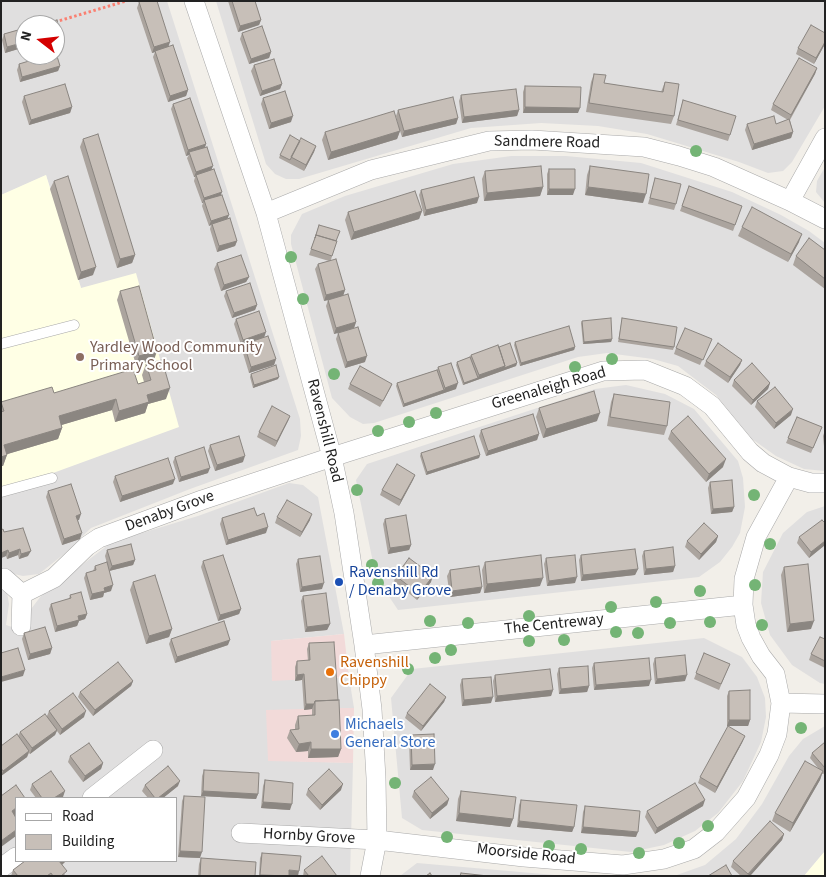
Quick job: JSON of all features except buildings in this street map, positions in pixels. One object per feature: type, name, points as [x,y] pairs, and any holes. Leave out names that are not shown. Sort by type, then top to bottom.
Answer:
[{"type":"street","name":"Ravenshill Road","points":[[194,1],[266,212],[332,457],[344,513],[372,709],[377,840],[370,876]]},
{"type":"street","points":[[790,201],[825,138]]},
{"type":"street","name":"Sandmere Road","points":[[266,212],[370,170],[489,141],[532,140],[644,147],[714,166],[825,219]]},
{"type":"street","name":"Greenaleigh Road","points":[[332,457],[603,371],[645,370],[685,386],[712,406],[750,452],[763,463],[789,477],[811,483],[825,483]]},
{"type":"street","name":"Denaby Grove","points":[[22,594],[54,578],[82,551],[99,538],[202,500],[332,457]]},
{"type":"street","points":[[789,477],[756,537],[744,579],[743,604],[746,625],[761,656],[775,674],[781,703],[825,704]]},
{"type":"street","points":[[4,578],[22,594],[21,626]]},
{"type":"street","name":"The Centreway","points":[[364,645],[743,604]]},
{"type":"street","name":"Moorside Road","points":[[377,840],[623,865],[664,859],[694,849],[716,832],[746,798],[772,748],[780,719],[781,703]]},
{"type":"street","points":[[93,797],[153,750]]},
{"type":"street","name":"Hornby Grove","points":[[241,833],[377,840]]},
{"type":"street","points":[[1,868],[15,858]]},
{"type":"lane","points":[[1,344],[74,325]]},
{"type":"lane","points":[[1,492],[52,478]]},
{"type":"path","points":[[65,19],[126,1]]},
{"type":"shaded area","points":[[1,1],[167,1],[300,419],[301,436],[298,450],[190,489],[91,528],[64,554],[39,574],[23,576],[14,574],[5,568],[1,574],[1,492],[81,288],[46,175],[1,195]]},
{"type":"shaded area","points":[[216,1],[825,1],[825,106],[792,162],[783,171],[768,173],[739,162],[647,134],[598,126],[541,123],[471,128],[299,179],[286,179],[275,174],[266,164]]},
{"type":"shaded area","points":[[511,156],[566,156],[641,163],[732,192],[781,215],[809,231],[825,243],[825,471],[804,469],[776,456],[752,439],[716,395],[678,366],[653,359],[607,353],[578,357],[374,423],[363,424],[350,417],[332,398],[291,244],[291,235],[302,214],[345,196],[453,164]]},
{"type":"shaded area","points":[[825,167],[825,203],[816,192],[817,181]]},
{"type":"shaded area","name":"Yardley Wood Community Primary School","points":[[46,175],[81,288],[136,273],[179,427],[1,492],[1,195]]},
{"type":"shaded area","points":[[626,385],[665,394],[694,409],[738,461],[743,478],[745,507],[740,533],[720,562],[699,577],[398,610],[376,577],[356,480],[367,464],[595,389]]},
{"type":"shaded area","points":[[289,483],[303,485],[318,497],[344,634],[271,641],[295,681],[349,677],[354,708],[304,710],[268,760],[353,763],[350,876],[1,876],[1,587],[7,592],[9,604],[6,625],[24,631],[31,609],[41,596],[112,542],[198,516]]},
{"type":"shaded area","points":[[825,506],[825,684],[820,683],[792,665],[770,635],[761,603],[763,572],[783,533],[807,512]]},
{"type":"shaded area","points":[[344,634],[349,677],[272,681],[271,641]]},
{"type":"shaded area","points":[[704,638],[742,657],[757,677],[765,698],[766,717],[761,742],[743,781],[718,813],[695,831],[664,845],[631,852],[422,830],[402,818],[391,698],[412,669]]},
{"type":"shaded area","points":[[354,708],[353,763],[268,761],[266,710]]},
{"type":"shaded area","points":[[825,726],[825,851],[804,876],[674,876],[705,865],[736,839],[762,804],[789,756],[803,739]]},
{"type":"shaded area","points":[[825,851],[825,876],[804,876]]},
{"type":"shaded area","points":[[417,863],[566,876],[400,876]]},
{"type":"place","name":"Yardley Wood Community Primary School","points":[[80,357]]},
{"type":"place","name":"Ravenshill Rd / Denaby Grove","points":[[339,582]]},
{"type":"place","name":"Ravenshill Chippy","points":[[330,672]]},
{"type":"place","name":"Michaels General Store","points":[[335,734]]}]
